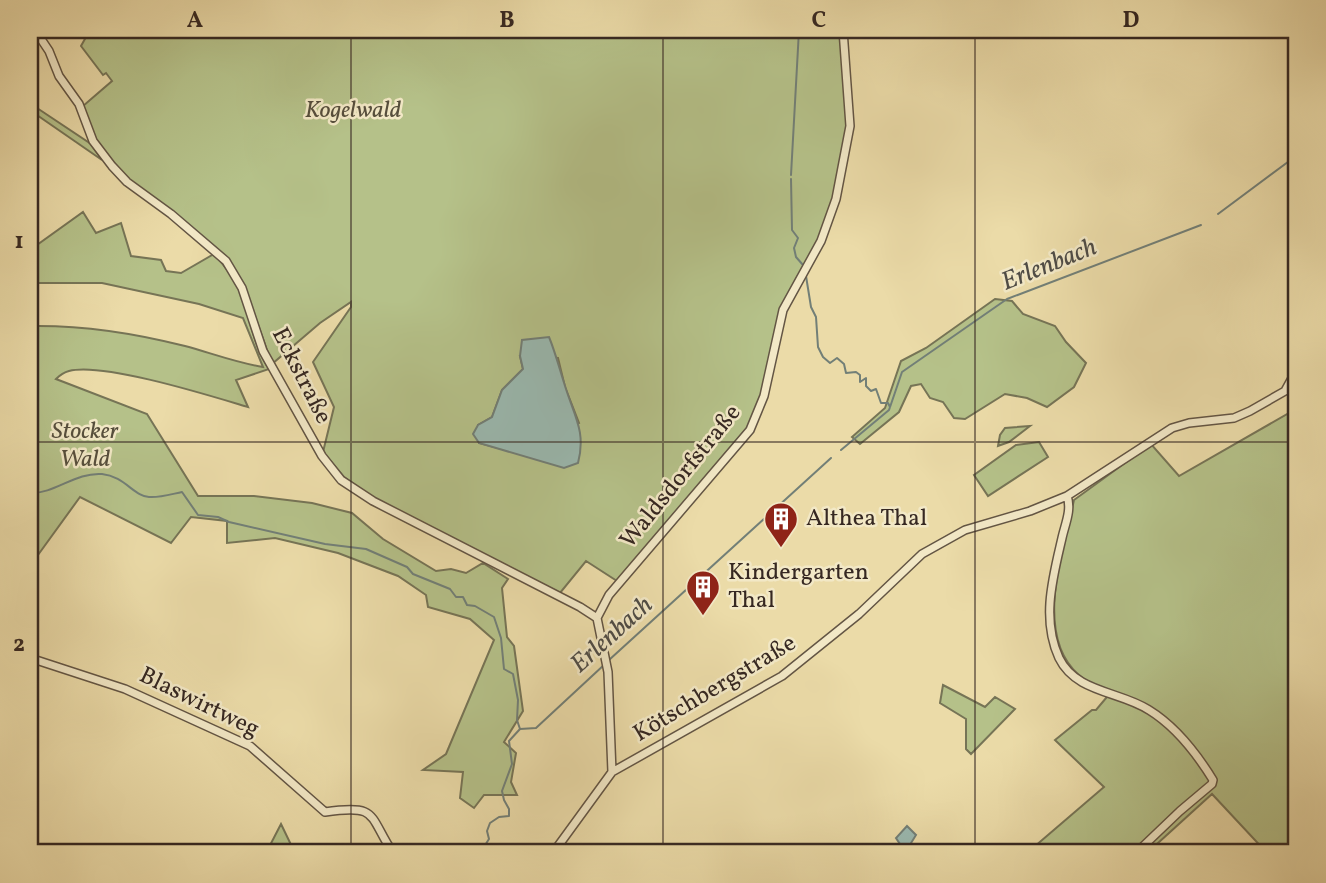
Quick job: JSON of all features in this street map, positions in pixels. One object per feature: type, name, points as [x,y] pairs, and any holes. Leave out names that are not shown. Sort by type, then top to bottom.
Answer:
[{"type":"street","name":"Eckstraße","points":[[35,30],[49,51],[59,76],[79,104],[93,141],[112,166],[127,182],[202,239],[226,261],[237,278],[263,351],[318,450],[341,480],[373,501],[597,618]]},
{"type":"street","name":"Waldsdorfstraße","points":[[597,618],[610,595],[750,430],[758,414],[773,364],[783,310],[821,241],[836,199],[850,125],[843,30]]},
{"type":"street","name":"Kötschbergstraße","points":[[612,772],[782,676],[859,614],[922,554],[965,530],[1030,512],[1067,496],[1160,433],[1181,424],[1234,418],[1275,399],[1290,386],[1296,371]]},
{"type":"street","points":[[1067,496],[1069,509],[1052,580],[1049,606],[1059,657],[1072,674],[1087,685],[1138,703],[1168,724],[1195,754],[1213,782],[1136,853]]},
{"type":"street","points":[[553,853],[612,772],[607,668],[597,618]]},
{"type":"street","name":"Blaswirtweg","points":[[30,658],[125,689],[250,746],[325,812],[352,808],[368,812],[378,823],[393,853]]},
{"type":"green space","name":"Kogelwald","points":[[90,30],[842,30],[848,124],[829,218],[808,264],[797,277],[781,308],[762,396],[747,428],[617,581],[586,561],[560,593],[374,498],[344,477],[323,452],[334,407],[313,362],[351,307],[351,302],[320,323],[272,364],[247,294],[213,246],[173,212],[130,183],[95,141],[83,106],[112,81],[106,73],[103,75],[81,46]],"holes":[[[520,356],[558,358],[565,387],[579,423],[513,452],[479,443],[478,425],[492,417],[502,390],[523,369]]]},
{"type":"green space","points":[[37,108],[91,144],[102,160],[34,113]]},
{"type":"green space","name":"Stocker Wald","points":[[83,212],[96,233],[121,223],[131,256],[161,260],[166,271],[181,273],[214,254],[238,286],[255,341],[269,369],[236,380],[248,407],[106,371],[69,371],[56,379],[147,414],[198,496],[254,496],[312,503],[352,513],[383,539],[436,571],[451,569],[466,573],[483,563],[508,579],[502,588],[507,637],[514,646],[523,711],[504,742],[516,753],[511,782],[517,795],[484,795],[474,808],[460,798],[463,772],[423,770],[446,754],[494,640],[470,619],[428,607],[426,595],[398,576],[338,553],[275,538],[227,543],[227,521],[191,517],[171,543],[80,497],[30,566],[30,326],[89,328],[147,337],[263,367],[243,318],[199,304],[102,283],[30,283],[30,250]]},
{"type":"green space","points":[[995,299],[1012,301],[1023,314],[1055,326],[1086,363],[1074,387],[1047,407],[1027,398],[1005,394],[965,419],[954,418],[943,402],[930,398],[921,384],[911,386],[899,412],[860,444],[852,437],[885,408],[901,361],[926,348]]},
{"type":"green space","points":[[1296,409],[1296,853],[1267,853],[1212,794],[1147,853],[1027,853],[1104,787],[1055,740],[1092,710],[1096,710],[1112,691],[1090,683],[1079,675],[1065,658],[1057,638],[1055,591],[1074,500],[1151,444],[1179,476]]},
{"type":"green space","points":[[1030,426],[1009,442],[998,446],[1000,435],[1005,428]]},
{"type":"green space","points":[[1039,442],[1048,457],[988,496],[974,475],[1016,445]]},
{"type":"green space","points":[[943,685],[985,707],[995,697],[1015,709],[971,754],[966,749],[966,719],[940,703]]},
{"type":"green space","points":[[281,824],[295,853],[266,853]]},
{"type":"water","points":[[549,337],[580,434],[578,463],[564,468],[479,443],[473,434],[478,425],[492,417],[502,390],[523,369],[520,356],[522,340]]},
{"type":"water","points":[[907,826],[916,835],[908,848],[902,847],[896,838]]},
{"type":"waterway","points":[[791,175],[799,30]]},
{"type":"waterway","name":"Erlenbach","points":[[1218,214],[1296,156]]},
{"type":"waterway","points":[[791,179],[792,230],[798,238],[794,248],[796,257],[803,265]]},
{"type":"waterway","name":"Erlenbach","points":[[841,450],[889,410],[902,372],[1007,299],[1201,225]]},
{"type":"waterway","points":[[806,276],[811,307],[816,317],[818,347],[823,357],[830,363],[837,358],[844,364],[846,373],[856,372],[860,375],[860,382],[866,378],[866,386],[871,391],[876,389],[881,403],[888,403],[890,407]]},
{"type":"waterway","name":"Erlenbach","points":[[609,660],[831,458]]},
{"type":"waterway","points":[[30,493],[48,490],[83,476],[102,474],[117,478],[144,496],[157,497],[182,492],[198,515],[218,517],[229,522],[325,544],[366,549],[407,567],[413,574],[450,589],[456,597],[463,597],[467,605],[475,606],[494,617],[501,638],[504,669],[513,674],[520,729]]},
{"type":"waterway","name":"Erlenbach","points":[[480,853],[489,839],[487,831],[490,823],[499,817],[509,816],[502,791],[512,764],[509,741],[520,729],[536,728],[605,664]]},
{"type":"place","name":"Althea Thal","points":[[781,549]]},
{"type":"place","name":"Kindergarten Thal","points":[[703,617]]}]
